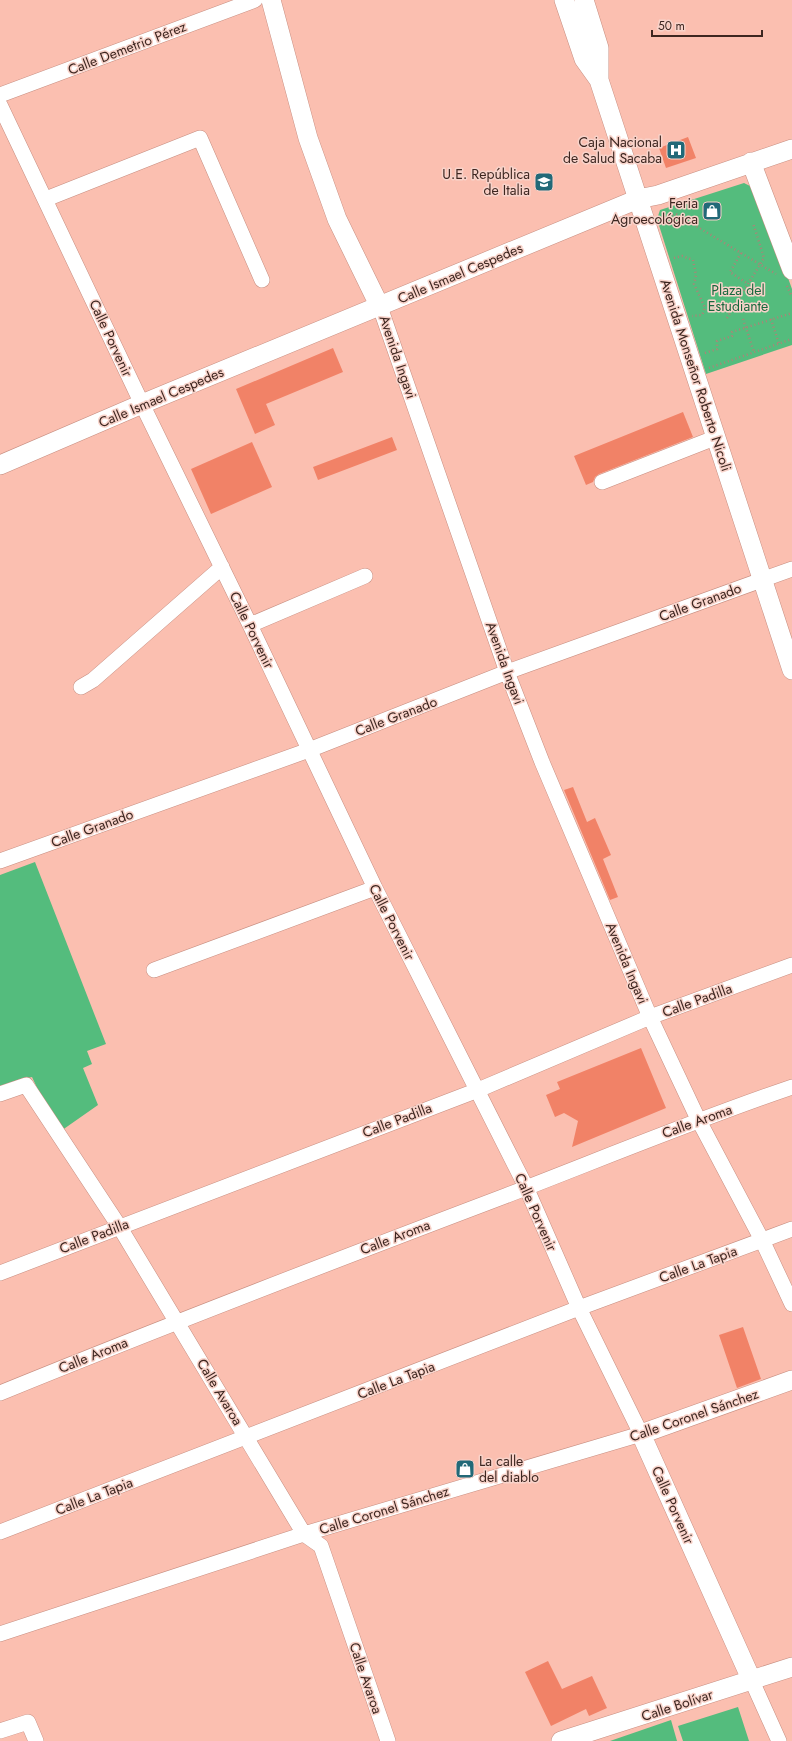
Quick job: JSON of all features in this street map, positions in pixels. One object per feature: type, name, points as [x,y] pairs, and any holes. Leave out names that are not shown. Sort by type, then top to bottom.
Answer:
[{"type":"main road","name":"Avenida Ingavi","points":[[271,0],[308,138],[334,211],[380,307]]},
{"type":"main road","name":"Avenida Monseñor Roberto Nicoli","points":[[564,0],[584,59],[599,80],[792,670]]},
{"type":"main road","name":"Avenida Monseñor Roberto Nicoli","points":[[584,0],[599,48],[599,80]]},
{"type":"main road","name":"Calle Ismael Cespedes","points":[[0,465],[142,404],[380,307],[638,199],[658,195],[792,149]]},
{"type":"main road","points":[[752,162],[785,275]]},
{"type":"main road","name":"Calle Coronel Sánchez","points":[[641,1434],[792,1380]]},
{"type":"main road","name":"Calle Porvenir","points":[[641,1434],[752,1681]]},
{"type":"main road","name":"Calle Bolívar","points":[[561,1741],[792,1667]]},
{"type":"street","name":"Calle Demetrio Pérez","points":[[0,95],[254,0]]},
{"type":"street","name":"Calle Porvenir","points":[[0,105],[375,888],[526,1187],[579,1308],[641,1434]]},
{"type":"street","points":[[46,199],[200,138],[262,280]]},
{"type":"street","name":"Avenida Ingavi","points":[[380,307],[507,672],[542,762],[650,1017],[698,1120],[762,1240],[792,1304]]},
{"type":"street","points":[[602,482],[717,437]]},
{"type":"street","points":[[81,687],[93,680],[222,567]]},
{"type":"street","name":"Calle Granado","points":[[0,861],[309,750],[507,672],[792,569]]},
{"type":"street","points":[[250,625],[365,576]]},
{"type":"street","points":[[154,970],[375,888]]},
{"type":"street","name":"Calle Padilla","points":[[0,1273],[119,1226],[478,1090],[650,1017],[792,965]]},
{"type":"street","name":"Calle Avaroa","points":[[0,1094],[26,1086],[119,1226],[178,1320],[304,1534],[320,1546],[388,1741]]},
{"type":"street","name":"Calle Aroma","points":[[0,1393],[178,1320],[698,1120],[792,1087]]},
{"type":"street","name":"Calle La Tapia","points":[[0,1532],[247,1438],[579,1308],[792,1228]]},
{"type":"street","name":"Calle Coronel Sánchez","points":[[0,1634],[304,1534],[641,1434]]},
{"type":"street","name":"Calle Porvenir","points":[[752,1681],[779,1741]]},
{"type":"street","points":[[0,1731],[28,1722],[36,1741]]},
{"type":"path","points":[[676,214],[760,264],[785,275],[792,296]]},
{"type":"path","points":[[727,318],[764,258],[753,223]]},
{"type":"path","points":[[741,253],[730,272],[748,284]]},
{"type":"path","points":[[674,258],[682,256],[692,260],[696,275],[694,284],[705,308],[702,315],[692,317]]},
{"type":"path","points":[[706,358],[705,353],[717,349],[717,341],[732,336],[732,332],[792,312]]},
{"type":"path","points":[[743,319],[754,352]]},
{"type":"path","points":[[771,319],[779,344]]},
{"type":"path","points":[[708,363],[710,368],[792,339]]},
{"type":"green space","name":"Plaza del Estudiante","points":[[744,183],[756,189],[792,289],[792,345],[706,374],[657,219],[660,210]]},
{"type":"green space","points":[[35,862],[106,1044],[87,1051],[92,1064],[83,1068],[98,1105],[58,1133],[32,1077],[0,1086],[0,875]]},
{"type":"green space","points":[[738,1707],[749,1741],[683,1741],[678,1726]]},
{"type":"green space","points":[[671,1720],[677,1741],[610,1741]]},
{"type":"building","points":[[688,137],[696,158],[666,168],[659,148]]},
{"type":"building","points":[[333,348],[343,372],[266,404],[275,425],[255,434],[236,389]]},
{"type":"building","points":[[683,412],[693,437],[599,474],[595,477],[593,482],[586,485],[574,456]]},
{"type":"building","points":[[392,437],[397,450],[318,480],[313,467]]},
{"type":"building","points":[[252,442],[272,487],[211,514],[191,469]]},
{"type":"building","points":[[573,787],[587,822],[595,818],[611,855],[603,859],[618,897],[610,900],[564,790]]},
{"type":"building","points":[[641,1048],[666,1108],[572,1147],[578,1121],[564,1113],[555,1117],[546,1095],[560,1089],[557,1082]]},
{"type":"building","points":[[743,1327],[761,1379],[737,1388],[719,1335]]},
{"type":"building","points":[[548,1661],[562,1689],[592,1676],[607,1708],[589,1716],[586,1709],[551,1726],[525,1672]]},
{"type":"place","name":"Caja Nacional de Salud Sacaba","points":[[676,150]]},
{"type":"place","name":"U.E. República de Italia","points":[[544,182]]},
{"type":"place","name":"Feria Agroecológica","points":[[712,211]]},
{"type":"place","name":"La calle del diablo","points":[[465,1469]]}]
